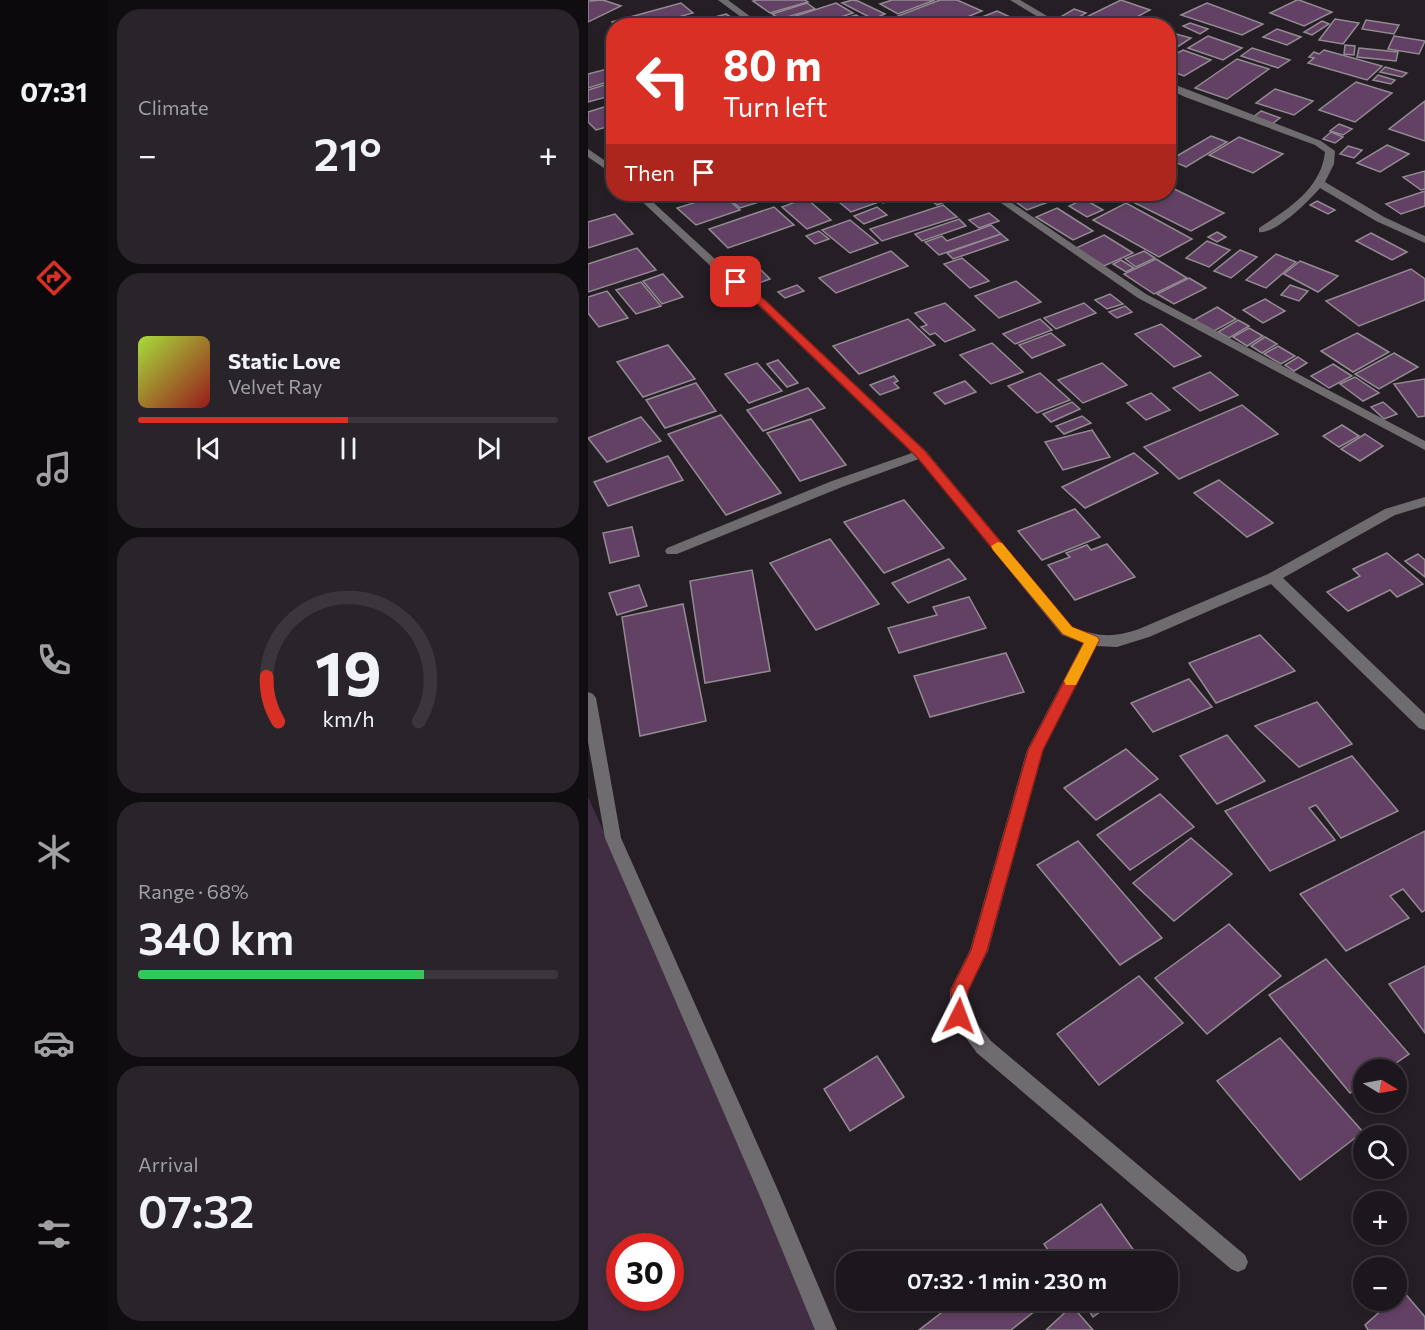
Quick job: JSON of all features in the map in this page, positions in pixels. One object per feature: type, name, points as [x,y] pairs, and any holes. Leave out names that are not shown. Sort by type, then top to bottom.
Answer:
[{"type":"street","points":[[722,0],[748,18]]},
{"type":"street","points":[[1014,0],[1046,18]]},
{"type":"street","points":[[1176,88],[1330,151],[1330,159],[1319,183],[1292,211],[1263,230]]},
{"type":"street","points":[[588,152],[606,166]]},
{"type":"street","points":[[1319,183],[1380,219],[1425,240]]},
{"type":"street","points":[[647,201],[723,272],[762,303],[921,454],[1067,631],[1092,640],[1117,642],[1144,633],[1273,578],[1390,512],[1425,501]]},
{"type":"street","points":[[1003,201],[1142,296],[1425,446]]},
{"type":"street","points":[[672,551],[837,484],[921,454]]},
{"type":"street","points":[[1273,578],[1425,724]]},
{"type":"street","points":[[1092,640],[1035,750],[979,951],[959,990],[959,1016],[984,1047],[1238,1262]]},
{"type":"street","points":[[588,698],[613,838],[770,1195],[826,1330]]},
{"type":"shaded area","points":[[588,797],[832,1330],[588,1330]]},
{"type":"building","points":[[603,0],[621,6],[588,22],[588,1]]},
{"type":"building","points":[[805,0],[808,2],[770,13],[753,1]]},
{"type":"building","points":[[892,0],[935,0],[898,14],[880,4]]},
{"type":"building","points":[[940,0],[957,0],[982,11],[965,18],[902,18],[898,16]]},
{"type":"building","points":[[1121,0],[1150,10],[1135,18],[1084,18]]},
{"type":"building","points":[[1297,0],[1332,12],[1304,26],[1270,13]]},
{"type":"building","points":[[858,1],[885,14],[871,18],[842,3]]},
{"type":"building","points":[[681,3],[693,13],[675,18],[627,18]]},
{"type":"building","points":[[807,3],[815,9],[784,18],[772,14]]},
{"type":"building","points":[[836,3],[853,13],[838,18],[789,18]]},
{"type":"building","points":[[1207,3],[1263,24],[1242,35],[1181,15]]},
{"type":"building","points":[[1074,9],[1086,13],[1078,18],[1059,18]]},
{"type":"building","points":[[997,11],[1012,18],[979,18]]},
{"type":"building","points":[[726,14],[732,18],[711,18]]},
{"type":"building","points":[[1335,19],[1359,23],[1343,44],[1319,40]]},
{"type":"building","points":[[1366,20],[1399,25],[1394,34],[1362,29]]},
{"type":"building","points":[[1322,21],[1329,24],[1312,35],[1304,32]]},
{"type":"building","points":[[1190,23],[1208,29],[1200,34],[1183,26]]},
{"type":"building","points":[[1277,29],[1301,37],[1287,45],[1263,37]]},
{"type":"building","points":[[1176,34],[1191,38],[1176,48]]},
{"type":"building","points":[[1208,36],[1242,48],[1223,60],[1188,48]]},
{"type":"building","points":[[1394,36],[1425,41],[1419,54],[1388,49]]},
{"type":"building","points":[[1345,45],[1355,46],[1354,55],[1344,54]]},
{"type":"building","points":[[1252,48],[1290,60],[1278,68],[1241,56]]},
{"type":"building","points":[[1359,48],[1398,52],[1396,61],[1357,57]]},
{"type":"building","points":[[1183,50],[1211,60],[1184,76],[1176,73],[1176,54]]},
{"type":"building","points":[[1324,50],[1382,66],[1367,80],[1308,63],[1314,58],[1309,57],[1314,52],[1319,54]]},
{"type":"building","points":[[1237,59],[1269,69],[1227,99],[1195,88]]},
{"type":"building","points":[[1385,67],[1407,73],[1402,77],[1380,72]]},
{"type":"building","points":[[606,69],[606,82],[588,88],[588,74]]},
{"type":"building","points":[[1378,75],[1395,80],[1391,84],[1373,80]]},
{"type":"building","points":[[1356,82],[1392,93],[1355,122],[1319,110]]},
{"type":"building","points":[[606,84],[606,97],[588,102],[588,90]]},
{"type":"building","points":[[1275,89],[1313,101],[1294,115],[1256,103]]},
{"type":"building","points":[[1425,101],[1425,141],[1389,129]]},
{"type":"building","points":[[606,106],[606,127],[596,130],[588,122],[588,112]]},
{"type":"building","points":[[1261,111],[1280,118],[1272,124],[1252,118]]},
{"type":"building","points":[[1339,124],[1352,129],[1343,135],[1330,131]]},
{"type":"building","points":[[1331,132],[1343,137],[1335,143],[1323,139]]},
{"type":"building","points":[[1211,136],[1227,142],[1186,167],[1176,163],[1176,156]]},
{"type":"building","points":[[1239,137],[1283,154],[1253,173],[1209,155]]},
{"type":"building","points":[[1387,145],[1409,154],[1380,172],[1357,163]]},
{"type":"building","points":[[1348,146],[1362,150],[1354,158],[1340,154]]},
{"type":"building","points":[[1425,171],[1425,189],[1421,190],[1403,177]]},
{"type":"building","points":[[1176,190],[1224,213],[1191,231],[1131,201],[1176,201]]},
{"type":"building","points":[[1425,191],[1425,206],[1401,214],[1386,204]]},
{"type":"building","points":[[700,201],[730,201],[740,210],[696,225],[677,208]]},
{"type":"building","points":[[732,201],[762,201],[740,208]]},
{"type":"building","points":[[798,201],[809,201],[831,220],[807,229],[782,207]]},
{"type":"building","points":[[838,201],[873,201],[876,203],[851,212]]},
{"type":"building","points":[[932,201],[948,201],[937,205]]},
{"type":"building","points":[[1015,201],[1051,201],[1027,210]]},
{"type":"building","points":[[1080,201],[1087,201],[1103,210],[1087,217],[1069,206]]},
{"type":"building","points":[[1317,201],[1335,210],[1328,214],[1310,205]]},
{"type":"building","points":[[1126,203],[1192,239],[1159,257],[1093,220]]},
{"type":"building","points":[[943,205],[957,217],[882,241],[870,229]]},
{"type":"building","points":[[774,207],[794,225],[728,248],[709,229]]},
{"type":"building","points":[[877,207],[887,215],[864,224],[854,216]]},
{"type":"building","points":[[1057,208],[1093,231],[1073,240],[1036,217]]},
{"type":"building","points":[[989,213],[999,221],[979,228],[969,220]]},
{"type":"building","points":[[615,214],[633,234],[588,248],[588,222]]},
{"type":"building","points":[[959,219],[966,226],[922,241],[915,234]]},
{"type":"building","points":[[850,220],[878,243],[850,253],[822,230]]},
{"type":"building","points":[[991,225],[1001,234],[939,255],[925,242],[942,236],[947,241]]},
{"type":"building","points":[[819,231],[829,239],[815,244],[806,236]]},
{"type":"building","points":[[1217,232],[1226,237],[1217,242],[1208,237]]},
{"type":"building","points":[[1371,233],[1407,252],[1392,260],[1356,241]]},
{"type":"building","points":[[1001,234],[1008,240],[953,259],[947,253]]},
{"type":"building","points":[[1104,235],[1133,253],[1104,266],[1076,248]]},
{"type":"building","points":[[1207,241],[1230,250],[1209,267],[1186,258]]},
{"type":"building","points":[[637,248],[656,270],[588,292],[588,264]]},
{"type":"building","points":[[1240,250],[1257,257],[1231,278],[1214,271]]},
{"type":"building","points":[[891,251],[908,266],[836,293],[819,278]]},
{"type":"building","points":[[1144,251],[1155,258],[1136,267],[1125,259]]},
{"type":"building","points":[[1276,254],[1296,262],[1266,288],[1246,280]]},
{"type":"building","points":[[962,258],[989,281],[970,288],[944,264]]},
{"type":"building","points":[[1156,259],[1187,278],[1154,294],[1124,274]]},
{"type":"building","points":[[748,260],[758,269],[748,273],[738,263]]},
{"type":"building","points":[[1121,260],[1134,268],[1126,272],[1113,264]]},
{"type":"building","points":[[1300,261],[1338,276],[1318,292],[1284,274]]},
{"type":"building","points":[[760,269],[770,279],[759,283],[749,273]]},
{"type":"building","points":[[1411,269],[1425,279],[1425,300],[1359,326],[1326,301]]},
{"type":"building","points":[[663,274],[683,297],[662,304],[643,281]]},
{"type":"building","points":[[1189,278],[1206,288],[1174,304],[1157,294]]},
{"type":"building","points":[[1016,281],[1041,302],[999,318],[975,296]]},
{"type":"building","points":[[641,282],[661,306],[636,314],[616,290]]},
{"type":"building","points":[[797,285],[804,291],[785,298],[778,292]]},
{"type":"building","points":[[1290,285],[1308,291],[1299,301],[1281,295]]},
{"type":"building","points":[[607,291],[628,318],[599,327],[588,313],[588,297]]},
{"type":"building","points":[[1110,294],[1123,304],[1107,309],[1095,300]]},
{"type":"building","points":[[1265,299],[1285,311],[1263,323],[1243,310]]},
{"type":"building","points":[[945,303],[975,330],[945,342],[935,333],[930,335],[921,327],[927,325],[915,313]]},
{"type":"building","points":[[1084,303],[1096,313],[1056,329],[1044,318]]},
{"type":"building","points":[[1125,306],[1132,312],[1117,318],[1109,312]]},
{"type":"building","points":[[1217,307],[1236,319],[1214,331],[1194,320]]},
{"type":"building","points":[[908,319],[935,345],[859,374],[833,346]]},
{"type":"building","points":[[1040,319],[1052,330],[1015,344],[1003,334]]},
{"type":"building","points":[[1238,320],[1249,326],[1229,338],[1218,332]]},
{"type":"building","points":[[1161,324],[1201,356],[1174,367],[1135,334]]},
{"type":"building","points":[[1249,328],[1263,336],[1247,346],[1233,337]]},
{"type":"building","points":[[1051,333],[1065,345],[1032,358],[1019,345]]},
{"type":"building","points":[[1357,333],[1389,352],[1353,372],[1321,351]]},
{"type":"building","points":[[1265,337],[1277,344],[1262,353],[1251,346]]},
{"type":"building","points":[[992,343],[1023,372],[991,384],[960,355]]},
{"type":"building","points":[[668,345],[695,379],[643,397],[617,362]]},
{"type":"building","points":[[1278,346],[1295,356],[1281,364],[1264,354]]},
{"type":"building","points":[[1394,353],[1418,367],[1379,389],[1355,374]]},
{"type":"building","points":[[1298,357],[1307,363],[1294,371],[1285,365]]},
{"type":"building","points":[[778,360],[798,383],[787,387],[767,364]]},
{"type":"building","points":[[757,363],[782,391],[749,403],[725,374]]},
{"type":"building","points":[[1102,363],[1127,385],[1083,403],[1058,380]]},
{"type":"building","points":[[1333,364],[1352,376],[1329,388],[1311,376]]},
{"type":"building","points":[[1210,372],[1238,395],[1200,411],[1173,388]]},
{"type":"building","points":[[1040,373],[1070,400],[1037,413],[1008,386]]},
{"type":"building","points":[[894,376],[898,381],[894,383],[899,388],[880,395],[870,385]]},
{"type":"building","points":[[1355,377],[1379,393],[1363,401],[1340,384]]},
{"type":"building","points":[[1425,379],[1425,416],[1418,417],[1394,384]]},
{"type":"building","points":[[965,381],[976,392],[945,404],[934,393]]},
{"type":"building","points":[[696,383],[716,411],[665,428],[646,400]]},
{"type":"building","points":[[808,388],[825,408],[763,431],[747,410]]},
{"type":"building","points":[[1151,393],[1170,410],[1146,420],[1127,403]]},
{"type":"building","points":[[1072,402],[1080,409],[1051,422],[1043,414]]},
{"type":"building","points":[[1383,402],[1397,414],[1384,419],[1371,407]]},
{"type":"building","points":[[1242,405],[1278,434],[1179,479],[1144,447]]},
{"type":"building","points":[[721,415],[781,493],[726,515],[668,434]]},
{"type":"building","points":[[1082,416],[1091,423],[1064,434],[1056,426]]},
{"type":"building","points":[[641,417],[661,441],[607,462],[588,438]]},
{"type":"building","points":[[811,419],[846,465],[800,481],[767,433]]},
{"type":"building","points":[[1342,425],[1359,436],[1339,447],[1323,436]]},
{"type":"building","points":[[1092,430],[1110,457],[1063,470],[1045,442]]},
{"type":"building","points":[[1365,434],[1383,446],[1360,461],[1341,449]]},
{"type":"building","points":[[1134,453],[1158,473],[1085,508],[1062,487]]},
{"type":"building","points":[[668,456],[683,480],[608,506],[594,482]]},
{"type":"building","points":[[1219,480],[1273,523],[1247,537],[1194,493]]},
{"type":"building","points":[[904,500],[944,548],[884,573],[844,522]]},
{"type":"building","points":[[1075,509],[1100,537],[1042,560],[1018,531]]},
{"type":"building","points":[[632,527],[639,556],[610,563],[603,533]]},
{"type":"building","points":[[830,539],[879,604],[816,630],[770,563]]},
{"type":"building","points":[[1107,544],[1135,577],[1075,600],[1048,565],[1070,557],[1066,553],[1087,545],[1091,550]]},
{"type":"building","points":[[1387,553],[1423,584],[1397,597],[1390,590],[1348,611],[1327,592],[1360,576],[1353,569]]},
{"type":"building","points":[[1418,554],[1425,560],[1425,577],[1405,561]]},
{"type":"building","points":[[949,559],[966,579],[908,603],[892,583]]},
{"type":"building","points":[[752,570],[770,671],[705,683],[690,581]]},
{"type":"building","points":[[639,585],[647,606],[617,615],[609,593]]},
{"type":"building","points":[[969,597],[986,628],[899,653],[888,628],[937,615],[933,607]]},
{"type":"building","points":[[683,604],[706,721],[640,736],[622,617]]},
{"type":"building","points":[[1260,635],[1295,671],[1216,703],[1189,663]]},
{"type":"building","points":[[1006,653],[1024,692],[930,717],[914,676]]},
{"type":"building","points":[[1189,679],[1212,707],[1153,732],[1131,703]]},
{"type":"building","points":[[1317,702],[1352,744],[1299,767],[1255,726]]},
{"type":"building","points":[[1227,735],[1265,781],[1217,804],[1180,756]]},
{"type":"building","points":[[1126,749],[1158,779],[1096,820],[1064,788]]},
{"type":"building","points":[[1352,756],[1398,811],[1341,838],[1316,805],[1309,808],[1335,840],[1270,871],[1225,811]]},
{"type":"building","points":[[1160,794],[1194,827],[1130,870],[1097,835]]},
{"type":"building","points":[[1425,831],[1425,910],[1422,912],[1403,889],[1390,896],[1409,918],[1346,951],[1300,894]]},
{"type":"building","points":[[1191,838],[1232,874],[1174,921],[1133,883]]},
{"type":"building","points":[[1078,841],[1162,938],[1120,965],[1037,865]]},
{"type":"building","points":[[1229,924],[1281,976],[1207,1034],[1155,978]]},
{"type":"building","points":[[1326,959],[1409,1054],[1402,1059],[1353,1059],[1353,1091],[1350,1093],[1269,995]]},
{"type":"building","points":[[1425,966],[1425,1033],[1389,984]]},
{"type":"building","points":[[1139,976],[1183,1023],[1099,1085],[1057,1034]]},
{"type":"building","points":[[1280,1038],[1357,1125],[1353,1125],[1353,1140],[1300,1180],[1217,1081]]},
{"type":"building","points":[[877,1056],[904,1097],[850,1131],[824,1089]]},
{"type":"building","points":[[1101,1204],[1134,1251],[1049,1251],[1044,1244]]},
{"type":"building","points":[[1407,1296],[1425,1317],[1425,1330],[1368,1330],[1365,1325],[1381,1311],[1407,1311]]},
{"type":"building","points":[[944,1311],[1035,1311],[1011,1330],[919,1330]]},
{"type":"building","points":[[1067,1311],[1076,1311],[1093,1330],[1046,1330]]},
{"type":"building","points":[[1089,1311],[1101,1311],[1093,1317]]},
{"type":"slow traffic","points":[[998,546],[1067,631],[1092,640],[1071,681]]},
{"type":"route","points":[[736,282],[762,303],[921,454],[1067,631],[1092,640],[1035,750],[979,951],[959,990],[959,1016]]}]
